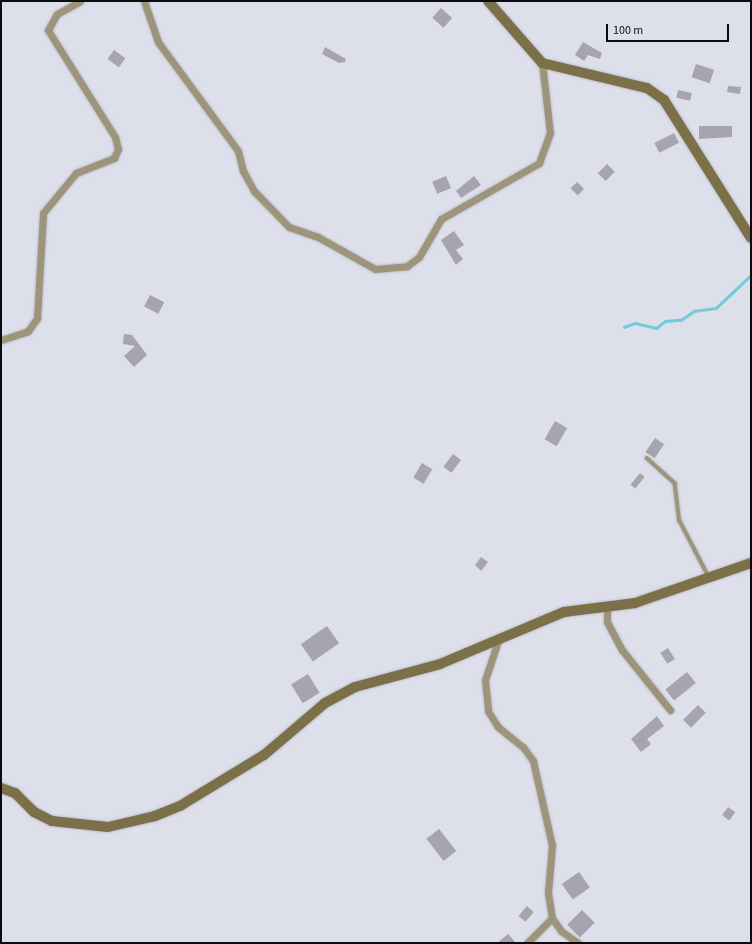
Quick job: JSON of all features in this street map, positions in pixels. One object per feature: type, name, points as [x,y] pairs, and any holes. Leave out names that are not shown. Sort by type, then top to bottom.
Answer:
[{"type":"street","points":[[1,340],[28,331],[37,318],[43,213],[76,173],[114,158],[118,149],[115,137],[48,30],[57,14],[80,1]]},
{"type":"street","points":[[144,1],[158,42],[238,151],[243,171],[254,191],[289,227],[318,237],[375,270],[407,266],[418,257],[441,219],[539,163],[550,132],[542,63],[488,1]]},
{"type":"street","points":[[542,63],[647,88],[664,100],[751,238]]},
{"type":"street","points":[[1,788],[15,793],[34,812],[52,821],[108,827],[142,820],[180,806],[264,755],[335,696],[379,678],[420,670],[498,641],[564,612],[607,608],[635,603],[751,563]]},
{"type":"street","points":[[607,608],[607,622],[622,650],[670,710]]},
{"type":"street","points":[[498,641],[485,680],[488,712],[498,727],[523,747],[533,761],[552,845],[548,892],[552,918],[561,931],[578,943]]},
{"type":"street","points":[[527,943],[552,918]]},
{"type":"lane","points":[[647,458],[675,483],[680,521],[709,577]]},
{"type":"building","points":[[441,8],[452,18],[443,28],[432,18]]},
{"type":"building","points":[[583,42],[602,53],[600,59],[588,55],[584,61],[575,55]]},
{"type":"building","points":[[325,47],[346,59],[345,62],[339,63],[322,54]]},
{"type":"building","points":[[114,50],[125,58],[119,67],[108,59]]},
{"type":"building","points":[[696,64],[714,70],[710,83],[692,77]]},
{"type":"building","points":[[728,86],[741,87],[740,94],[727,92]]},
{"type":"building","points":[[678,90],[692,93],[690,101],[676,98]]},
{"type":"building","points":[[699,126],[732,126],[732,137],[699,139]]},
{"type":"building","points":[[674,133],[679,143],[659,153],[654,143]]},
{"type":"building","points":[[607,164],[615,172],[606,181],[598,173]]},
{"type":"building","points":[[446,176],[451,188],[437,194],[432,182]]},
{"type":"building","points":[[474,176],[481,185],[461,198],[456,191]]},
{"type":"building","points":[[577,182],[584,189],[578,195],[571,188]]},
{"type":"building","points":[[454,231],[464,245],[456,250],[463,259],[456,265],[441,240]]},
{"type":"building","points":[[150,295],[164,302],[158,314],[144,307]]},
{"type":"building","points":[[124,334],[132,335],[147,355],[134,367],[124,356],[135,346],[123,344]]},
{"type":"building","points":[[555,421],[567,428],[557,446],[544,439]]},
{"type":"building","points":[[655,438],[664,444],[655,458],[645,452]]},
{"type":"building","points":[[453,454],[461,460],[451,473],[443,467]]},
{"type":"building","points":[[422,463],[432,469],[424,484],[413,478]]},
{"type":"building","points":[[640,473],[645,477],[635,488],[631,485]]},
{"type":"building","points":[[481,557],[488,562],[481,571],[475,565]]},
{"type":"building","points":[[327,626],[339,643],[313,662],[301,644]]},
{"type":"building","points":[[668,648],[675,659],[667,664],[660,653]]},
{"type":"building","points":[[687,672],[696,683],[674,701],[665,690]]},
{"type":"building","points":[[308,674],[320,693],[303,703],[291,685]]},
{"type":"building","points":[[698,705],[706,713],[691,728],[683,720]]},
{"type":"building","points":[[657,716],[664,726],[647,739],[651,744],[641,752],[631,739]]},
{"type":"building","points":[[728,807],[735,812],[729,820],[722,815]]},
{"type":"building","points":[[439,829],[456,851],[444,861],[426,839]]},
{"type":"building","points":[[579,872],[590,888],[573,900],[562,884]]},
{"type":"building","points":[[527,906],[534,912],[525,922],[518,916]]},
{"type":"building","points":[[582,910],[595,923],[580,938],[567,925]]},
{"type":"building","points":[[508,934],[516,943],[497,943]]},
{"type":"waterway","points":[[624,327],[635,323],[656,328],[665,321],[681,320],[694,311],[716,308],[751,275]]}]
